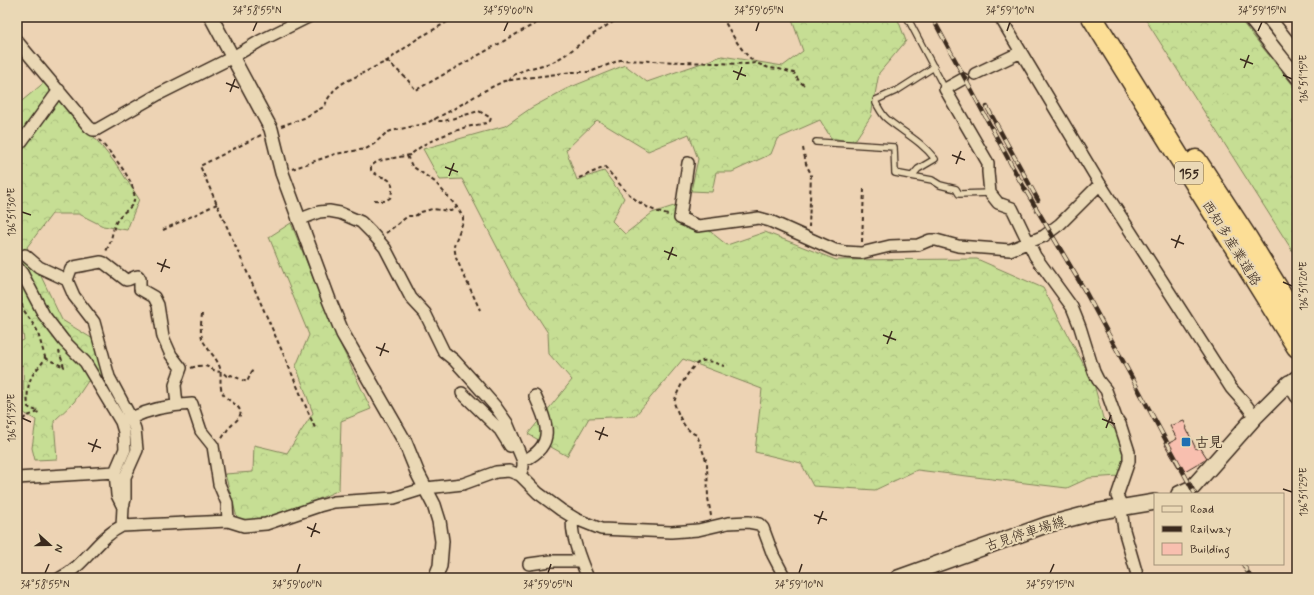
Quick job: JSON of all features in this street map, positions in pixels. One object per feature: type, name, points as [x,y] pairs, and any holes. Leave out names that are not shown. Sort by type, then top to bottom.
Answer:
[{"type":"highway","name":"西知多産業道路","points":[[1092,17],[1291,324]]},
{"type":"highway","name":"西知多産業道路","points":[[1108,17],[1247,238],[1291,324],[1297,347]]},
{"type":"main road","points":[[1181,493],[1192,488],[1255,417],[1294,385]]},
{"type":"main road","name":"古見停車場線","points":[[898,578],[1046,525],[1095,512],[1154,502]]},
{"type":"street","points":[[211,17],[272,129],[282,173],[298,220],[328,300],[343,334],[405,442],[418,474],[434,505],[439,521],[442,541],[440,566],[435,578]]},
{"type":"street","points":[[17,41],[89,127],[96,130],[159,94],[308,17]]},
{"type":"street","points":[[1000,17],[1100,184],[1231,388],[1255,417]]},
{"type":"street","points":[[1249,17],[1297,77]]},
{"type":"street","points":[[1268,17],[1297,54]]},
{"type":"street","points":[[975,74],[1021,52]]},
{"type":"street","points":[[963,79],[946,88],[988,163],[990,193],[998,203],[1012,208],[1036,256],[1072,307],[1094,372],[1106,390],[1116,418],[1120,424],[1129,452],[1129,461],[1117,496],[1120,502],[1124,530],[1138,578]]},
{"type":"street","points":[[17,146],[59,90]]},
{"type":"street","points":[[688,163],[680,218],[698,226],[759,218],[770,221],[835,250],[862,253],[890,246],[918,245],[930,240],[946,241],[958,246],[1010,250],[1044,236],[1060,224],[1100,184]]},
{"type":"street","points":[[298,220],[319,212],[329,211],[340,213],[361,222],[385,248],[411,298],[425,313],[444,352],[468,375],[495,406],[506,423],[523,461],[524,467],[517,473]]},
{"type":"street","points":[[25,255],[39,267],[67,280],[74,296],[94,322],[109,377],[131,418],[135,429],[137,450],[125,477],[125,499],[122,526]]},
{"type":"street","points":[[67,280],[71,269],[74,267],[101,262],[126,280],[138,276],[140,279],[140,288],[154,297],[158,305],[163,337],[171,355],[180,366],[180,370],[174,385],[177,405]]},
{"type":"street","points":[[17,267],[22,273],[44,315],[67,344],[85,362],[121,422],[124,432],[125,449],[115,472],[117,495],[123,507]]},
{"type":"street","points":[[462,393],[490,419],[508,440],[517,466],[517,473]]},
{"type":"street","points":[[523,461],[534,455],[541,448],[546,438],[547,431],[545,418],[534,396]]},
{"type":"street","points":[[131,418],[141,413],[177,405],[192,404],[201,430],[213,447],[219,484],[227,503],[228,521]]},
{"type":"street","points":[[60,578],[76,567],[114,530],[122,526],[228,521],[244,526],[266,524],[334,502],[394,498],[426,488],[463,484],[496,472],[509,471],[517,473],[538,493],[573,517],[601,529],[671,532],[698,530],[728,523],[748,522],[759,524],[763,528],[773,555],[785,578]]},
{"type":"street","points":[[17,478],[115,472]]},
{"type":"street","points":[[573,517],[573,527],[580,561],[588,578]]},
{"type":"street","points":[[529,564],[551,561],[580,561]]},
{"type":"lane","points":[[907,17],[946,88]]},
{"type":"lane","points":[[912,176],[918,169],[935,159],[926,148],[913,137],[886,118],[876,103],[876,100],[898,90],[934,67]]},
{"type":"lane","points":[[816,142],[894,147],[895,173],[932,180],[940,185],[956,188],[959,194],[990,193]]},
{"type":"path","points":[[387,61],[406,78],[416,90],[547,17]]},
{"type":"path","points":[[508,81],[514,75],[524,70],[559,58],[570,52],[604,27],[622,17]]},
{"type":"path","points":[[722,17],[739,45],[756,63],[769,68],[794,73],[805,86]]},
{"type":"path","points":[[282,173],[335,154],[366,149],[392,130],[419,125],[434,119],[484,91],[508,81],[572,72],[590,72],[620,60],[746,64],[756,63]]},
{"type":"path","points":[[374,200],[385,200],[390,198],[393,189],[392,184],[387,179],[373,173],[371,170],[371,166],[378,161],[407,155],[439,137],[466,127],[487,123],[491,118],[479,111],[444,121],[434,119]]},
{"type":"path","points":[[93,130],[93,133],[112,154],[127,174],[134,195],[132,205],[118,219],[111,241],[101,262]]},
{"type":"path","points":[[803,148],[806,164],[811,174],[808,238]]},
{"type":"path","points":[[407,155],[412,166],[435,182],[463,216],[463,222],[454,245],[456,258],[480,310]]},
{"type":"path","points":[[579,178],[605,168],[638,202],[663,214],[680,218]]},
{"type":"path","points":[[862,253],[864,189]]},
{"type":"path","points":[[163,230],[217,204]]},
{"type":"path","points":[[377,239],[408,216],[415,216],[421,212],[432,209],[451,211],[457,207]]},
{"type":"path","points":[[17,285],[23,309],[37,330],[43,349],[44,358],[44,362],[33,373],[28,391],[28,407],[39,412],[27,416],[17,424]]},
{"type":"path","points":[[202,314],[201,329],[204,344],[218,362],[222,390],[224,395],[238,406],[241,412],[239,418],[228,429],[223,438],[213,447]]},
{"type":"path","points":[[44,358],[64,367],[59,351],[67,344]]},
{"type":"path","points":[[713,526],[708,498],[707,463],[697,435],[685,426],[679,417],[674,403],[685,380],[697,363],[706,361],[724,366]]},
{"type":"path","points":[[180,370],[197,365],[204,365],[218,372],[220,371],[228,377],[231,376],[247,382],[253,368]]},
{"type":"green space","points":[[791,17],[897,17],[906,41],[879,73],[871,116],[854,142],[831,138],[820,120],[777,139],[771,154],[732,172],[716,172],[712,192],[691,191],[698,159],[689,134],[648,151],[597,120],[566,150],[577,180],[604,171],[624,198],[612,221],[625,234],[652,213],[677,205],[727,245],[765,232],[836,260],[977,259],[1043,288],[1094,384],[1103,418],[1130,445],[1119,476],[1089,478],[1067,488],[917,470],[875,490],[813,486],[801,463],[755,452],[762,389],[683,359],[635,416],[589,418],[567,456],[528,434],[572,380],[549,354],[548,333],[514,280],[462,179],[440,180],[423,149],[505,126],[531,108],[566,89],[625,65],[647,82],[722,56],[783,66],[803,51]]},
{"type":"green space","points":[[1144,17],[1238,17],[1297,90],[1297,258]]},
{"type":"green space","points":[[46,81],[119,168],[139,199],[127,230],[103,226],[79,214],[52,214],[27,247],[62,320],[93,339],[104,380],[88,381],[74,402],[54,421],[57,459],[35,460],[32,448],[36,420],[24,413],[23,365],[17,367],[17,343],[24,340],[17,295],[17,105]]},
{"type":"green space","points":[[291,223],[336,335],[371,409],[341,421],[339,490],[269,521],[238,521],[225,474],[253,472],[254,445],[287,453],[313,413],[296,366],[309,335],[269,237]]},
{"type":"building","points":[[1184,421],[1196,449],[1200,447],[1207,458],[1183,472],[1181,468],[1179,469],[1165,445],[1177,439],[1170,426]]},
{"type":"railway","points":[[932,17],[1019,179],[1085,291],[1194,493]]},
{"type":"railway","points":[[987,107],[1038,200]]},
{"type":"railway","points":[[1244,565],[1251,578]]},
{"type":"place","name":"古見","points":[[1186,442]]}]
